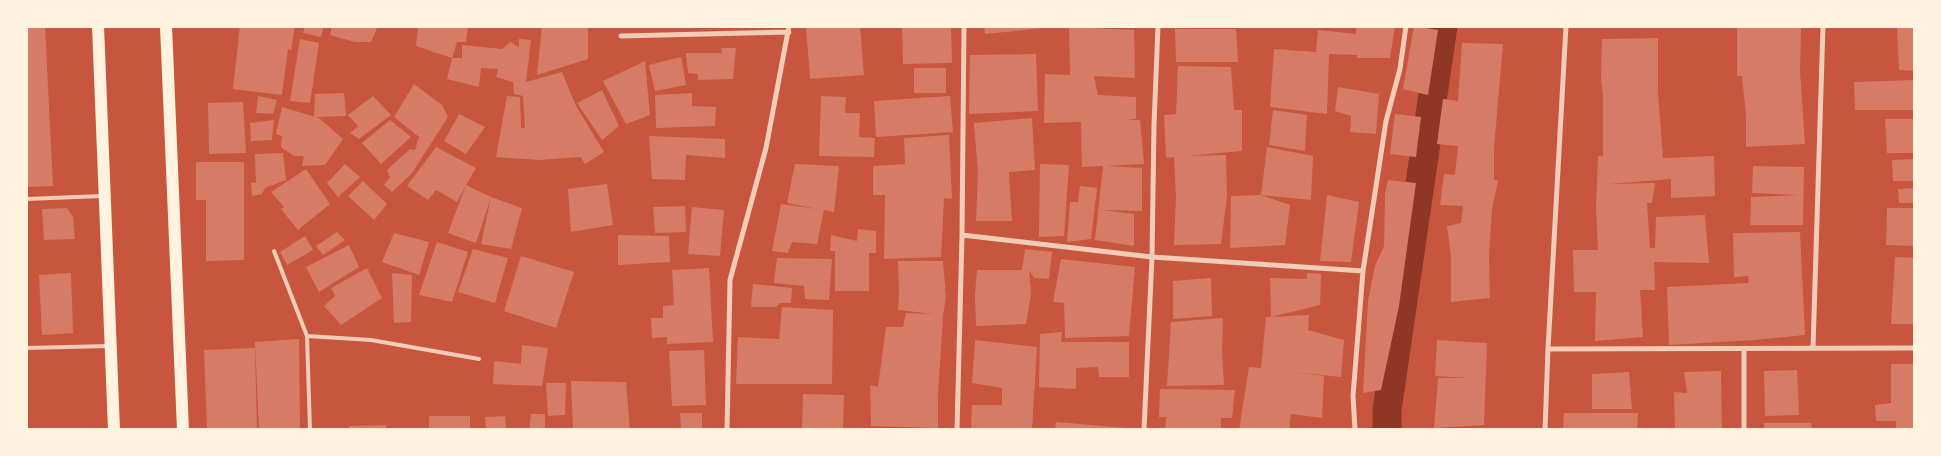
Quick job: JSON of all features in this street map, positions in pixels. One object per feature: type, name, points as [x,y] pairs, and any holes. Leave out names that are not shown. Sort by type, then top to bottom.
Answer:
[{"type":"main road","points":[[98,26],[114,430]]},
{"type":"main road","points":[[166,26],[183,430]]},
{"type":"street","points":[[957,430],[962,234],[964,26]]},
{"type":"street","points":[[1144,430],[1152,257],[1158,26]]},
{"type":"street","points":[[1355,430],[1353,396],[1363,271],[1386,120],[1400,69],[1406,26]]},
{"type":"street","points":[[1545,430],[1566,26]]},
{"type":"street","points":[[1813,348],[1823,26]]},
{"type":"street","points":[[621,36],[789,29],[766,148],[730,280],[727,430]]},
{"type":"street","points":[[962,234],[1152,257],[1363,271]]},
{"type":"street","points":[[1548,349],[1915,348]]},
{"type":"street","points":[[1744,349],[1744,430]]},
{"type":"lane","points":[[26,199],[104,196]]},
{"type":"lane","points":[[274,251],[307,336],[310,430]]},
{"type":"lane","points":[[307,336],[371,340],[478,359]]},
{"type":"lane","points":[[26,348],[110,346]]},
{"type":"building","points":[[26,26],[45,26],[53,186],[26,187]]},
{"type":"building","points":[[240,26],[295,26],[291,50],[288,49],[282,95],[233,89]]},
{"type":"building","points":[[305,26],[324,26],[321,37],[303,33]]},
{"type":"building","points":[[332,26],[378,26],[371,42],[355,42],[330,35]]},
{"type":"building","points":[[418,26],[468,26],[466,42],[457,42],[452,58],[416,46]]},
{"type":"building","points":[[542,26],[588,26],[588,59],[537,75]]},
{"type":"building","points":[[806,26],[860,26],[864,75],[810,79]]},
{"type":"building","points":[[902,26],[951,26],[952,63],[903,64]]},
{"type":"building","points":[[984,26],[1045,26],[1045,28],[985,34]]},
{"type":"building","points":[[1356,26],[1395,26],[1390,58],[1357,58],[1357,55],[1329,54],[1327,114],[1270,107],[1274,49],[1316,52],[1318,30],[1356,34]]},
{"type":"building","points":[[1414,26],[1438,30],[1428,95],[1403,89]]},
{"type":"building","points":[[1737,26],[1801,26],[1800,71],[1805,144],[1746,147],[1746,115],[1742,76],[1737,76]]},
{"type":"building","points":[[1897,26],[1915,26],[1915,71],[1899,70]]},
{"type":"building","points":[[1069,27],[1134,30],[1135,78],[1094,76],[1098,95],[1136,97],[1136,119],[1125,120],[1140,120],[1144,164],[1106,166],[1142,168],[1142,211],[1101,210],[1134,214],[1134,246],[1095,240],[1103,166],[1082,167],[1081,122],[1044,123],[1045,74],[1070,75]]},
{"type":"building","points":[[1175,29],[1236,29],[1238,62],[1176,62]]},
{"type":"building","points":[[1658,38],[1658,93],[1663,158],[1714,156],[1715,196],[1671,198],[1671,179],[1609,184],[1655,183],[1652,203],[1647,203],[1650,248],[1655,248],[1656,217],[1705,215],[1709,263],[1654,262],[1655,290],[1640,290],[1643,337],[1595,341],[1596,292],[1574,292],[1573,250],[1598,250],[1596,208],[1598,156],[1603,156],[1602,39]]},
{"type":"building","points":[[300,39],[319,43],[310,103],[290,101]]},
{"type":"building","points":[[519,39],[531,40],[526,82],[562,72],[576,106],[604,152],[585,164],[581,157],[539,160],[496,157],[507,96],[520,97],[521,128],[525,128],[523,96],[514,94],[513,82],[496,77],[498,69],[481,68],[479,87],[447,79],[452,58],[462,58],[462,45],[502,49],[510,42],[519,47]]},
{"type":"building","points":[[1462,43],[1503,44],[1494,148],[1494,180],[1498,181],[1492,209],[1489,256],[1490,298],[1451,302],[1451,256],[1447,226],[1461,223],[1463,206],[1440,205],[1444,174],[1455,175],[1458,146],[1437,144],[1443,99],[1458,101]]},
{"type":"building","points":[[721,48],[736,48],[733,79],[698,80],[698,74],[688,73],[686,53],[722,53]]},
{"type":"building","points":[[1036,54],[1038,111],[969,114],[970,55]]},
{"type":"building","points":[[681,57],[686,85],[655,91],[649,65]]},
{"type":"building","points":[[645,61],[650,115],[626,124],[603,81]]},
{"type":"building","points":[[1178,66],[1231,67],[1234,110],[1242,110],[1242,151],[1186,156],[1226,155],[1227,196],[1221,244],[1174,245],[1176,196],[1174,157],[1166,158],[1164,115],[1176,114]]},
{"type":"building","points":[[914,68],[946,68],[946,93],[914,93]]},
{"type":"building","points":[[1915,80],[1915,110],[1855,110],[1854,82]]},
{"type":"building","points":[[414,84],[442,105],[448,117],[412,173],[392,192],[384,185],[390,177],[387,170],[410,149],[415,150],[419,137],[394,117]]},
{"type":"building","points":[[1338,87],[1379,94],[1376,134],[1350,132],[1351,116],[1335,111]]},
{"type":"building","points":[[602,90],[619,126],[602,140],[577,103]]},
{"type":"building","points":[[344,93],[346,116],[314,117],[315,94]]},
{"type":"building","points":[[692,93],[692,106],[716,107],[715,126],[656,128],[655,95]]},
{"type":"building","points":[[258,96],[277,100],[273,114],[256,113]]},
{"type":"building","points":[[373,96],[391,115],[359,139],[350,133],[358,126],[348,115]]},
{"type":"building","points":[[821,96],[846,97],[845,113],[860,113],[859,137],[875,138],[874,157],[819,156]]},
{"type":"building","points":[[950,96],[953,132],[876,137],[874,101]]},
{"type":"building","points":[[243,102],[246,153],[209,154],[208,103]]},
{"type":"building","points":[[282,107],[319,118],[343,139],[325,165],[302,166],[304,156],[294,156],[281,147],[282,136],[276,134]]},
{"type":"building","points":[[1273,110],[1307,115],[1305,151],[1269,145]]},
{"type":"building","points":[[459,114],[485,127],[466,154],[444,141]]},
{"type":"building","points":[[1395,114],[1421,117],[1416,157],[1390,154]]},
{"type":"building","points":[[1032,118],[1035,170],[1009,172],[1012,221],[976,221],[978,173],[974,123]]},
{"type":"building","points":[[1885,119],[1915,119],[1915,153],[1887,153]]},
{"type":"building","points":[[274,120],[272,140],[251,141],[250,123]]},
{"type":"building","points":[[390,120],[411,137],[381,164],[362,143]]},
{"type":"building","points":[[949,135],[952,199],[944,198],[941,257],[884,259],[885,195],[873,195],[873,166],[905,164],[904,138]]},
{"type":"building","points":[[649,136],[725,139],[725,158],[686,155],[685,180],[652,179]]},
{"type":"building","points":[[436,147],[476,168],[457,202],[436,190],[428,200],[407,186]]},
{"type":"building","points":[[1267,147],[1313,156],[1311,200],[1261,195]]},
{"type":"building","points":[[283,153],[286,180],[265,188],[262,194],[252,196],[251,182],[256,183],[255,154]]},
{"type":"building","points":[[1915,159],[1915,181],[1893,181],[1892,160]]},
{"type":"building","points":[[196,162],[244,162],[244,260],[206,261],[206,200],[196,200]]},
{"type":"building","points":[[345,164],[360,177],[338,197],[327,183]]},
{"type":"building","points":[[795,164],[839,166],[834,212],[824,210],[817,244],[792,242],[788,253],[772,251],[781,204],[817,209],[787,203]]},
{"type":"building","points":[[1040,164],[1069,165],[1064,236],[1039,237]]},
{"type":"building","points":[[1753,166],[1804,167],[1803,225],[1750,225],[1751,197],[1799,195],[1752,193]]},
{"type":"building","points":[[306,169],[330,204],[298,230],[281,209],[284,207],[271,192]]},
{"type":"building","points":[[1388,180],[1416,183],[1399,306],[1381,390],[1363,393],[1368,301],[1375,266],[1384,246],[1385,194]]},
{"type":"building","points":[[363,181],[387,204],[374,220],[348,196]]},
{"type":"building","points":[[607,184],[613,225],[571,232],[568,189]]},
{"type":"building","points":[[466,185],[491,197],[476,243],[448,233]]},
{"type":"building","points":[[1080,186],[1097,188],[1091,239],[1067,242],[1070,202],[1078,202]]},
{"type":"building","points":[[1915,188],[1915,203],[1899,203],[1898,189]]},
{"type":"building","points":[[1261,195],[1290,205],[1285,245],[1230,248],[1231,196]]},
{"type":"building","points":[[1327,195],[1359,202],[1351,262],[1320,261]]},
{"type":"building","points":[[491,197],[522,208],[511,249],[481,244]]},
{"type":"building","points":[[685,206],[686,232],[655,233],[653,207]]},
{"type":"building","points":[[692,207],[724,210],[720,256],[688,254]]},
{"type":"building","points":[[67,208],[73,217],[75,239],[44,240],[42,209]]},
{"type":"building","points":[[1887,208],[1915,208],[1915,246],[1886,245]]},
{"type":"building","points":[[858,229],[876,231],[876,253],[869,253],[869,291],[835,291],[835,251],[830,251],[831,235],[857,241]]},
{"type":"building","points":[[337,232],[345,240],[323,255],[316,246]]},
{"type":"building","points":[[1800,232],[1805,335],[1669,345],[1667,287],[1749,283],[1748,276],[1734,277],[1733,233]]},
{"type":"building","points":[[394,233],[429,242],[419,275],[382,262]]},
{"type":"building","points":[[618,235],[669,236],[670,262],[618,265]]},
{"type":"building","points":[[305,236],[313,250],[287,265],[280,252]]},
{"type":"building","points":[[437,242],[468,252],[452,302],[419,295]]},
{"type":"building","points":[[349,245],[359,267],[319,292],[306,267]]},
{"type":"building","points":[[473,249],[508,258],[495,303],[458,292]]},
{"type":"building","points":[[1025,249],[1052,252],[1049,279],[1034,278],[1029,270],[1031,294],[1026,324],[976,326],[975,295],[977,270],[1022,270]]},
{"type":"building","points":[[521,256],[574,272],[556,328],[504,311]]},
{"type":"building","points":[[1895,257],[1915,258],[1915,324],[1891,324]]},
{"type":"building","points":[[777,258],[832,259],[829,300],[805,299],[804,286],[774,283]]},
{"type":"building","points":[[1061,259],[1135,267],[1129,336],[1065,338],[1064,303],[1053,302]]},
{"type":"building","points":[[898,261],[943,261],[946,298],[943,315],[938,395],[938,428],[871,426],[870,385],[878,387],[886,327],[903,327],[906,313],[934,314],[898,310]]},
{"type":"building","points":[[367,268],[382,298],[341,325],[324,306],[335,296],[331,288]]},
{"type":"building","points":[[709,268],[713,342],[667,344],[667,337],[652,338],[651,318],[663,318],[663,306],[674,305],[672,270]]},
{"type":"building","points":[[71,273],[73,333],[42,335],[39,275]]},
{"type":"building","points":[[392,273],[412,275],[411,322],[394,323]]},
{"type":"building","points":[[1307,273],[1321,274],[1320,305],[1271,317],[1270,278],[1307,279]]},
{"type":"building","points":[[1211,278],[1212,316],[1173,319],[1173,281]]},
{"type":"building","points":[[753,284],[792,288],[791,303],[780,303],[776,307],[751,307]]},
{"type":"building","points":[[782,307],[833,310],[832,384],[736,384],[738,337],[779,339]]},
{"type":"building","points":[[1309,315],[1308,330],[1344,340],[1341,377],[1291,372],[1324,376],[1322,418],[1291,414],[1289,430],[1239,430],[1249,367],[1261,368],[1266,317]]},
{"type":"building","points":[[1223,318],[1222,352],[1224,385],[1167,386],[1171,322]]},
{"type":"building","points":[[1062,332],[1061,342],[1129,342],[1129,377],[1099,377],[1098,367],[1076,368],[1076,389],[1039,387],[1040,334]]},
{"type":"building","points":[[299,339],[300,430],[259,430],[255,342]]},
{"type":"building","points":[[975,340],[1037,347],[1032,430],[971,430],[972,405],[1002,405],[1002,388],[972,383]]},
{"type":"building","points":[[1437,340],[1487,343],[1484,425],[1434,428],[1438,378],[1469,378],[1435,376]]},
{"type":"building","points":[[522,345],[548,348],[542,386],[493,384],[494,361],[521,364]]},
{"type":"building","points":[[255,348],[257,430],[207,430],[204,350]]},
{"type":"building","points":[[704,350],[706,405],[672,406],[669,351]]},
{"type":"building","points":[[1891,364],[1915,364],[1915,430],[1896,430],[1896,421],[1876,421],[1875,405],[1891,403]]},
{"type":"building","points":[[1797,370],[1799,415],[1765,416],[1764,371]]},
{"type":"building","points":[[1721,371],[1722,430],[1675,430],[1674,392],[1687,393],[1684,372]]},
{"type":"building","points":[[1629,372],[1632,409],[1592,409],[1592,374]]},
{"type":"building","points":[[571,381],[626,382],[630,430],[573,430]]},
{"type":"building","points":[[546,383],[566,383],[565,415],[548,416]]},
{"type":"building","points":[[1160,389],[1235,390],[1232,418],[1221,418],[1221,430],[1165,430],[1166,417],[1159,417]]},
{"type":"building","points":[[803,394],[844,395],[843,430],[802,430]]},
{"type":"building","points":[[680,413],[702,413],[702,430],[681,430]]},
{"type":"building","points":[[1564,413],[1638,413],[1637,430],[1563,430]]},
{"type":"building","points":[[531,414],[545,414],[545,430],[529,430]]},
{"type":"building","points":[[429,416],[470,416],[470,430],[429,430]]},
{"type":"building","points":[[505,416],[506,430],[486,430],[485,417]]},
{"type":"building","points":[[1056,422],[1127,428],[1127,430],[1055,430]]},
{"type":"building","points":[[1764,423],[1811,423],[1812,430],[1764,430]]},
{"type":"building","points":[[386,425],[386,430],[349,430],[349,426]]},
{"type":"waterway","points":[[1387,430],[1387,410],[1443,26]]}]
